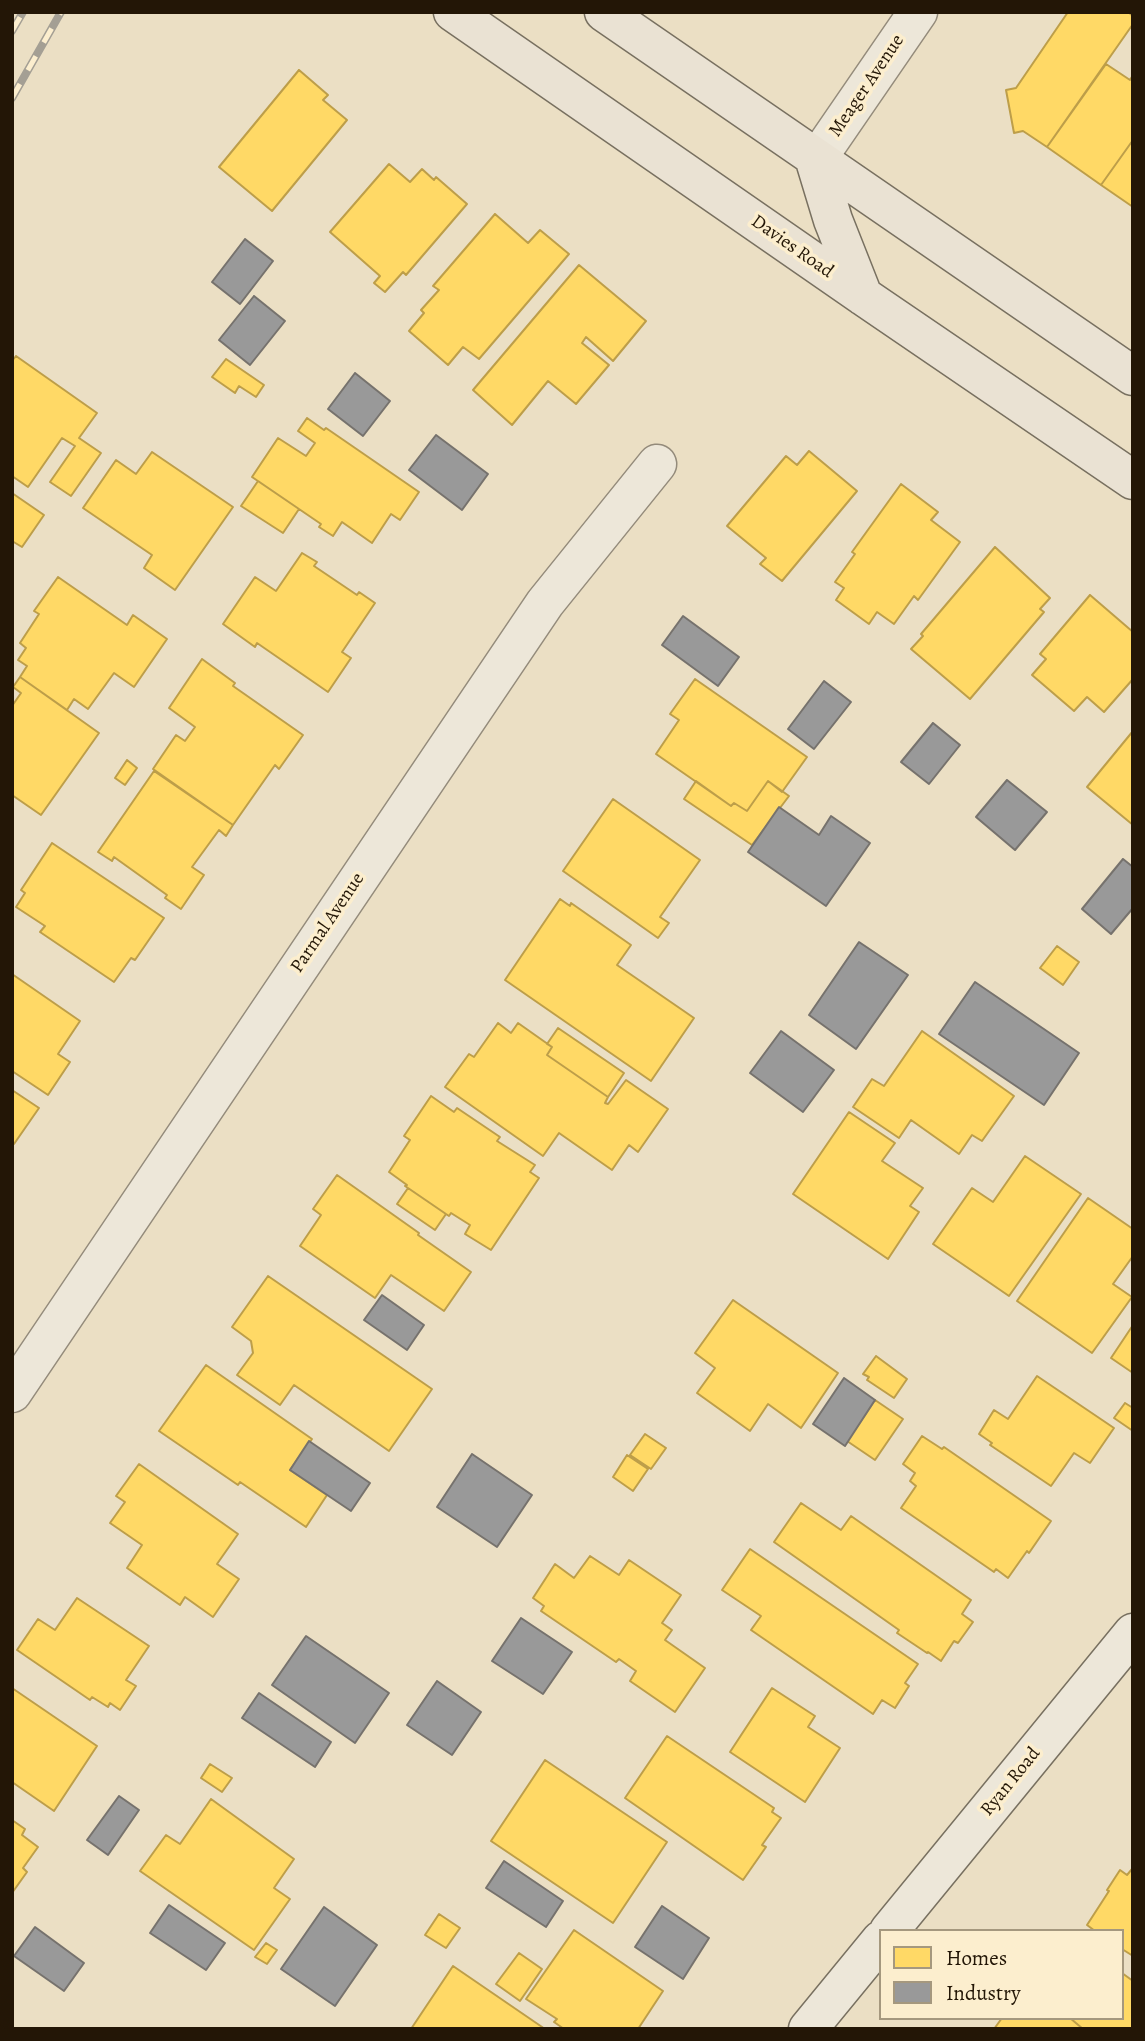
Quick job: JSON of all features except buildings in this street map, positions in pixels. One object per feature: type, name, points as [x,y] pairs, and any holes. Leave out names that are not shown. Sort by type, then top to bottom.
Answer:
[{"type":"highway","name":"Davies Road","points":[[453,12],[1133,480]]},
{"type":"highway","points":[[604,12],[1133,376]]},
{"type":"highway","points":[[817,159],[816,164],[833,220],[863,296]]},
{"type":"street","name":"Meager Avenue","points":[[817,159],[918,12]]},
{"type":"street","name":"Parmal Avenue","points":[[12,1393],[545,603],[657,464]]},
{"type":"street","name":"Ryan Road","points":[[891,1929],[1133,1633]]},
{"type":"street","points":[[808,2029],[879,1943]]},
{"type":"railway","points":[[12,31],[23,12]]},
{"type":"railway","points":[[12,98],[61,12]]}]
